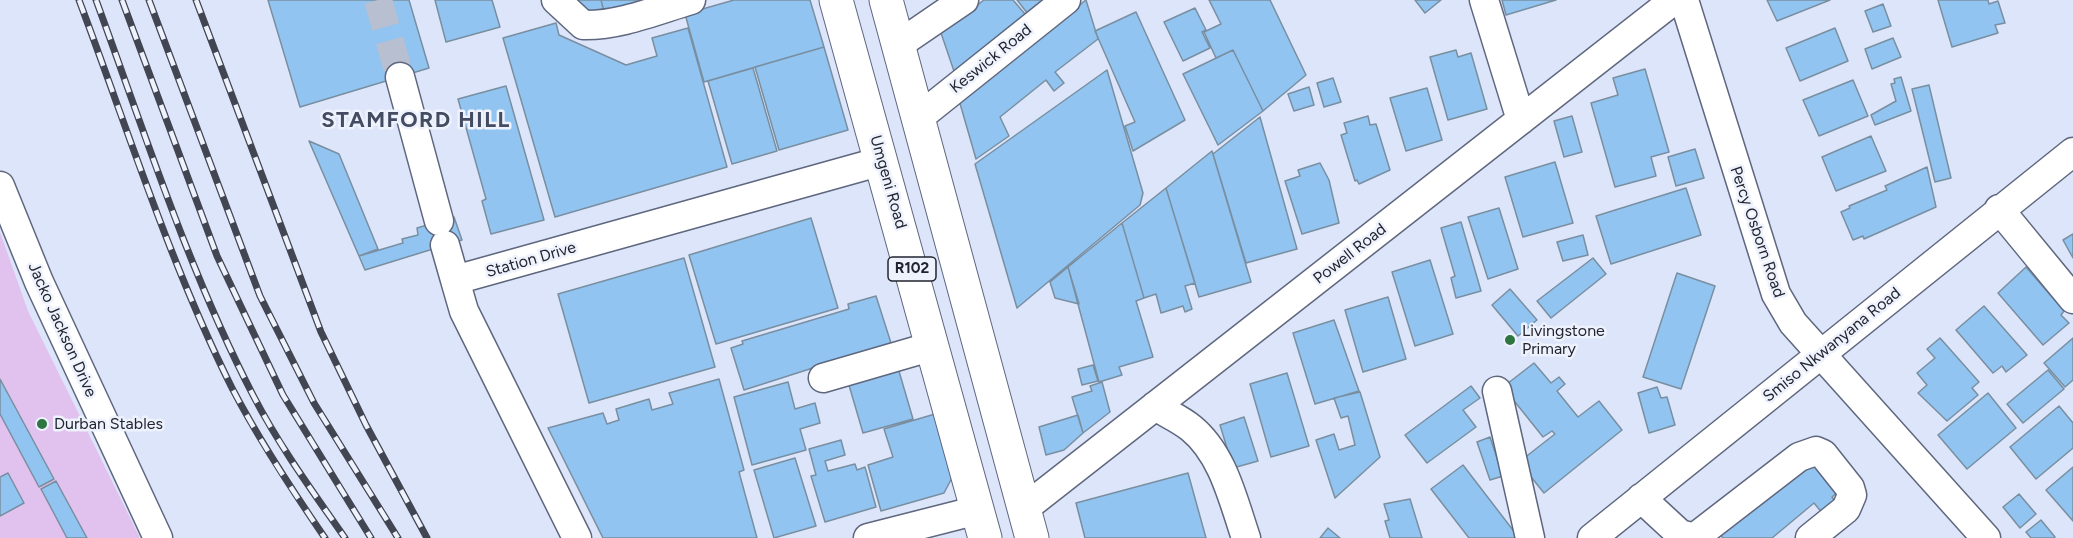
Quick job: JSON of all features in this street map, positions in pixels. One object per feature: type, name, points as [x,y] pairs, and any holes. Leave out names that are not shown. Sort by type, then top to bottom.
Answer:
[{"type":"main road","name":"Umgeni Road","points":[[836,0],[981,524]]},
{"type":"main road","name":"R102","points":[[886,0],[1028,523]]},
{"type":"street","points":[[556,0],[583,25],[591,26],[625,20],[691,0]]},
{"type":"street","points":[[898,45],[964,0]]},
{"type":"street","name":"Keswick Road","points":[[917,119],[1066,0]]},
{"type":"street","points":[[1484,0],[1521,120]]},
{"type":"street","name":"Powell Road","points":[[1028,523],[1155,406],[1674,0]]},
{"type":"street","name":"Percy Osborn Road","points":[[1684,0],[1776,294],[1793,323],[1986,538]]},
{"type":"street","points":[[400,77],[465,311],[578,538]]},
{"type":"street","name":"Smiso Nkwanyana Road","points":[[1592,538],[1823,354],[1999,209],[2073,152]]},
{"type":"street","name":"Station Drive","points":[[455,280],[882,161]]},
{"type":"street","name":"Jacko Jackson Drive","points":[[0,186],[39,282],[158,538]]},
{"type":"street","points":[[1999,209],[2073,299]]},
{"type":"street","points":[[823,378],[933,346]]},
{"type":"street","points":[[1497,391],[1530,538]]},
{"type":"street","points":[[1155,406],[1191,428],[1218,460],[1246,538]]},
{"type":"street","points":[[1641,498],[1680,534],[1694,538],[1799,458],[1816,451],[1823,454],[1850,488],[1852,495],[1846,509],[1810,538]]},
{"type":"street","points":[[868,538],[981,524]]},
{"type":"shaded area","name":"Durban Stables","points":[[0,232],[28,311],[140,538],[0,538]]},
{"type":"building","points":[[268,0],[409,0],[429,68],[300,107]]},
{"type":"building","points":[[435,0],[492,0],[500,27],[446,42]]},
{"type":"building","points":[[578,0],[601,0],[605,15],[584,21]]},
{"type":"building","points":[[601,0],[657,0],[605,15]]},
{"type":"building","points":[[734,0],[810,0],[824,47],[704,82],[685,14]]},
{"type":"building","points":[[984,0],[1013,0],[1031,21],[957,80],[941,33]]},
{"type":"building","points":[[1017,0],[1057,0],[1032,19]]},
{"type":"building","points":[[1086,0],[1098,39],[1055,72],[1064,83],[1054,91],[1046,80],[1000,117],[1009,136],[976,159],[959,100]]},
{"type":"building","points":[[1209,0],[1270,0],[1306,75],[1263,111],[1233,50],[1216,58],[1204,32],[1221,24]]},
{"type":"building","points":[[1415,0],[1441,0],[1425,13]]},
{"type":"building","points":[[1502,0],[1556,0],[1506,15]]},
{"type":"building","points":[[1767,0],[1830,0],[1777,21]]},
{"type":"building","points":[[1938,0],[1988,0],[1989,4],[1998,1],[2005,23],[1995,25],[1998,33],[1952,47]]},
{"type":"building","points":[[1883,4],[1891,26],[1873,32],[1865,11]]},
{"type":"building","points":[[1195,8],[1206,30],[1202,32],[1210,48],[1183,61],[1164,22]]},
{"type":"building","points":[[1136,12],[1185,120],[1133,151],[1125,126],[1135,122],[1095,31]]},
{"type":"building","points":[[556,23],[559,35],[626,65],[657,56],[652,38],[688,28],[727,167],[555,217],[503,38]]},
{"type":"building","points":[[1835,28],[1848,61],[1800,81],[1786,48]]},
{"type":"building","points":[[1893,38],[1901,57],[1872,69],[1865,49]]},
{"type":"building","points":[[824,47],[848,130],[779,150],[755,67]]},
{"type":"building","points":[[1233,50],[1263,111],[1218,145],[1183,74]]},
{"type":"building","points":[[1456,50],[1458,57],[1471,53],[1487,109],[1448,120],[1430,57]]},
{"type":"building","points":[[753,68],[777,151],[732,164],[708,81]]},
{"type":"building","points":[[1645,69],[1669,152],[1651,157],[1656,176],[1615,187],[1591,103],[1618,95],[1613,78]]},
{"type":"building","points":[[1107,70],[1143,193],[1140,205],[1017,308],[975,164]]},
{"type":"building","points":[[1901,77],[1911,111],[1875,125],[1871,115],[1896,101],[1891,84],[1895,83],[1894,79]]},
{"type":"building","points":[[1333,78],[1341,102],[1324,107],[1317,83]]},
{"type":"building","points":[[1853,80],[1868,116],[1819,136],[1803,100]]},
{"type":"building","points":[[1929,85],[1951,178],[1935,182],[1912,89]]},
{"type":"building","points":[[506,86],[544,220],[491,234],[482,201],[486,199],[458,99]]},
{"type":"building","points":[[1309,87],[1314,105],[1294,111],[1288,94]]},
{"type":"building","points":[[1427,88],[1442,140],[1406,151],[1390,98]]},
{"type":"building","points":[[1368,116],[1370,125],[1376,124],[1390,170],[1359,184],[1357,180],[1355,181],[1341,135],[1347,133],[1344,123]]},
{"type":"building","points":[[1572,116],[1582,152],[1564,157],[1554,121]]},
{"type":"building","points":[[1260,117],[1297,249],[1246,263],[1213,154]]},
{"type":"building","points":[[1871,136],[1886,171],[1836,191],[1822,157]]},
{"type":"building","points":[[309,141],[339,154],[378,249],[359,256]]},
{"type":"building","points":[[1695,149],[1704,178],[1676,186],[1668,157]]},
{"type":"building","points":[[1212,151],[1251,282],[1199,297],[1166,188]]},
{"type":"building","points":[[1555,162],[1573,223],[1523,237],[1505,177]]},
{"type":"building","points":[[1320,163],[1329,180],[1339,223],[1302,234],[1285,181],[1300,176],[1298,170]]},
{"type":"building","points":[[1927,167],[1936,207],[1864,239],[1863,236],[1853,240],[1841,212],[1850,208],[1849,206],[1887,190],[1885,186]]},
{"type":"building","points":[[1166,188],[1195,283],[1185,286],[1192,309],[1185,312],[1183,306],[1161,313],[1156,294],[1144,298],[1122,223]]},
{"type":"building","points":[[1686,188],[1701,235],[1611,264],[1596,216]]},
{"type":"building","points":[[1499,208],[1518,269],[1488,279],[1468,217]]},
{"type":"building","points":[[454,217],[462,240],[365,270],[359,256],[403,243],[402,239],[418,235],[417,228]]},
{"type":"building","points":[[811,218],[838,308],[716,344],[689,255]]},
{"type":"building","points":[[1461,222],[1481,291],[1456,298],[1451,278],[1455,276],[1441,228]]},
{"type":"building","points":[[1122,223],[1144,298],[1136,301],[1153,357],[1119,367],[1122,375],[1099,382],[1068,267]]},
{"type":"building","points":[[2073,234],[2073,258],[2063,240]]},
{"type":"building","points":[[1583,235],[1588,255],[1563,261],[1557,242]]},
{"type":"building","points":[[684,258],[715,367],[589,403],[558,294]]},
{"type":"building","points":[[1593,258],[1606,274],[1551,318],[1537,301]]},
{"type":"building","points":[[1430,260],[1453,334],[1415,346],[1392,272]]},
{"type":"building","points":[[1068,267],[1079,304],[1055,298],[1050,282]]},
{"type":"building","points":[[2026,267],[2064,311],[2061,315],[2069,323],[2043,345],[1998,293]]},
{"type":"building","points":[[1677,273],[1715,286],[1681,389],[1643,377]]},
{"type":"building","points":[[1510,289],[1537,320],[1518,336],[1492,305]]},
{"type":"building","points":[[876,296],[891,343],[744,390],[731,348],[743,344],[742,341],[849,309],[848,304]]},
{"type":"building","points":[[1388,297],[1406,359],[1363,372],[1345,310]]},
{"type":"building","points":[[1984,306],[2027,355],[2006,372],[2002,366],[1993,373],[1956,330]]},
{"type":"building","points":[[1334,320],[1359,391],[1315,404],[1293,333]]},
{"type":"building","points":[[1940,338],[1979,382],[1972,388],[1978,395],[1947,421],[1918,393],[1927,385],[1917,373],[1935,358],[1927,349]]},
{"type":"building","points":[[2073,338],[2073,380],[2065,387],[2044,363]]},
{"type":"building","points":[[896,361],[913,419],[863,433],[846,375]]},
{"type":"building","points":[[1534,363],[1551,383],[1559,377],[1565,384],[1557,391],[1578,417],[1599,401],[1622,430],[1544,493],[1519,462],[1555,434],[1552,431],[1543,437],[1503,387]]},
{"type":"building","points":[[1093,365],[1098,381],[1082,385],[1078,369]]},
{"type":"building","points":[[2048,370],[2064,389],[2023,423],[2007,404]]},
{"type":"building","points":[[1287,373],[1309,446],[1271,457],[1250,384]]},
{"type":"building","points":[[0,379],[54,479],[39,487],[0,414]]},
{"type":"building","points":[[719,379],[744,470],[739,472],[757,538],[603,538],[548,428],[603,413],[607,424],[619,420],[616,409],[649,399],[652,410],[673,404],[669,393]]},
{"type":"building","points":[[788,382],[795,409],[815,403],[820,423],[800,429],[806,450],[752,465],[734,397]]},
{"type":"building","points":[[1102,382],[1110,412],[1083,433],[1072,397],[1092,391],[1090,386]]},
{"type":"building","points":[[1471,386],[1480,398],[1463,410],[1476,427],[1427,463],[1405,435]]},
{"type":"building","points":[[1657,387],[1661,398],[1667,397],[1675,425],[1649,433],[1638,393]]},
{"type":"building","points":[[1360,392],[1380,457],[1335,498],[1316,440],[1334,434],[1339,450],[1355,445],[1348,416],[1341,418],[1334,398]]},
{"type":"building","points":[[1988,393],[2016,428],[1967,469],[1938,435]]},
{"type":"building","points":[[2059,406],[2073,423],[2073,448],[2036,479],[2010,447]]},
{"type":"building","points":[[935,414],[953,476],[944,493],[881,511],[868,465],[893,457],[884,429]]},
{"type":"building","points":[[1078,415],[1083,433],[1064,450],[1046,455],[1039,427]]},
{"type":"building","points":[[1244,417],[1258,461],[1233,468],[1220,425]]},
{"type":"building","points":[[1490,437],[1503,476],[1490,480],[1477,442]]},
{"type":"building","points":[[841,440],[845,455],[825,461],[828,471],[855,464],[857,470],[865,467],[876,507],[825,522],[811,476],[816,475],[809,449]]},
{"type":"building","points":[[1809,453],[1840,490],[1832,497],[1836,503],[1823,514],[1814,503],[1772,538],[1723,538],[1717,530]]},
{"type":"building","points":[[795,458],[816,526],[774,538],[754,470]]},
{"type":"building","points":[[1463,465],[1519,538],[1469,538],[1431,489]]},
{"type":"building","points":[[2073,467],[2073,521],[2046,490]]},
{"type":"building","points":[[8,473],[24,503],[0,516],[0,477]]},
{"type":"building","points":[[1188,473],[1206,538],[1085,538],[1076,503]]},
{"type":"building","points":[[56,481],[87,538],[67,538],[41,489]]},
{"type":"building","points":[[2019,494],[2036,514],[2020,528],[2003,507]]},
{"type":"building","points":[[1410,499],[1422,538],[1390,538],[1385,521],[1389,520],[1384,504]]},
{"type":"building","points":[[2041,520],[2054,538],[2031,538],[2026,532]]},
{"type":"building","points":[[1328,528],[1340,538],[1320,538]]},
{"type":"tunnel","points":[[378,0],[400,77]]},
{"type":"railway","points":[[79,0],[169,245],[210,341],[253,427],[325,538]]},
{"type":"railway","points":[[96,0],[188,251],[230,349],[275,434],[345,538]]},
{"type":"railway","points":[[122,0],[217,256],[283,395],[371,538]]},
{"type":"railway","points":[[149,0],[260,296],[314,403],[398,538]]},
{"type":"railway","points":[[196,0],[321,332],[366,425],[427,538]]},
{"type":"place","name":"Livingstone Primary","points":[[1510,340]]},
{"type":"place","name":"Durban Stables","points":[[42,424]]},
{"type":"district","name":"STAMFORD HILL","points":[[416,121]]}]
